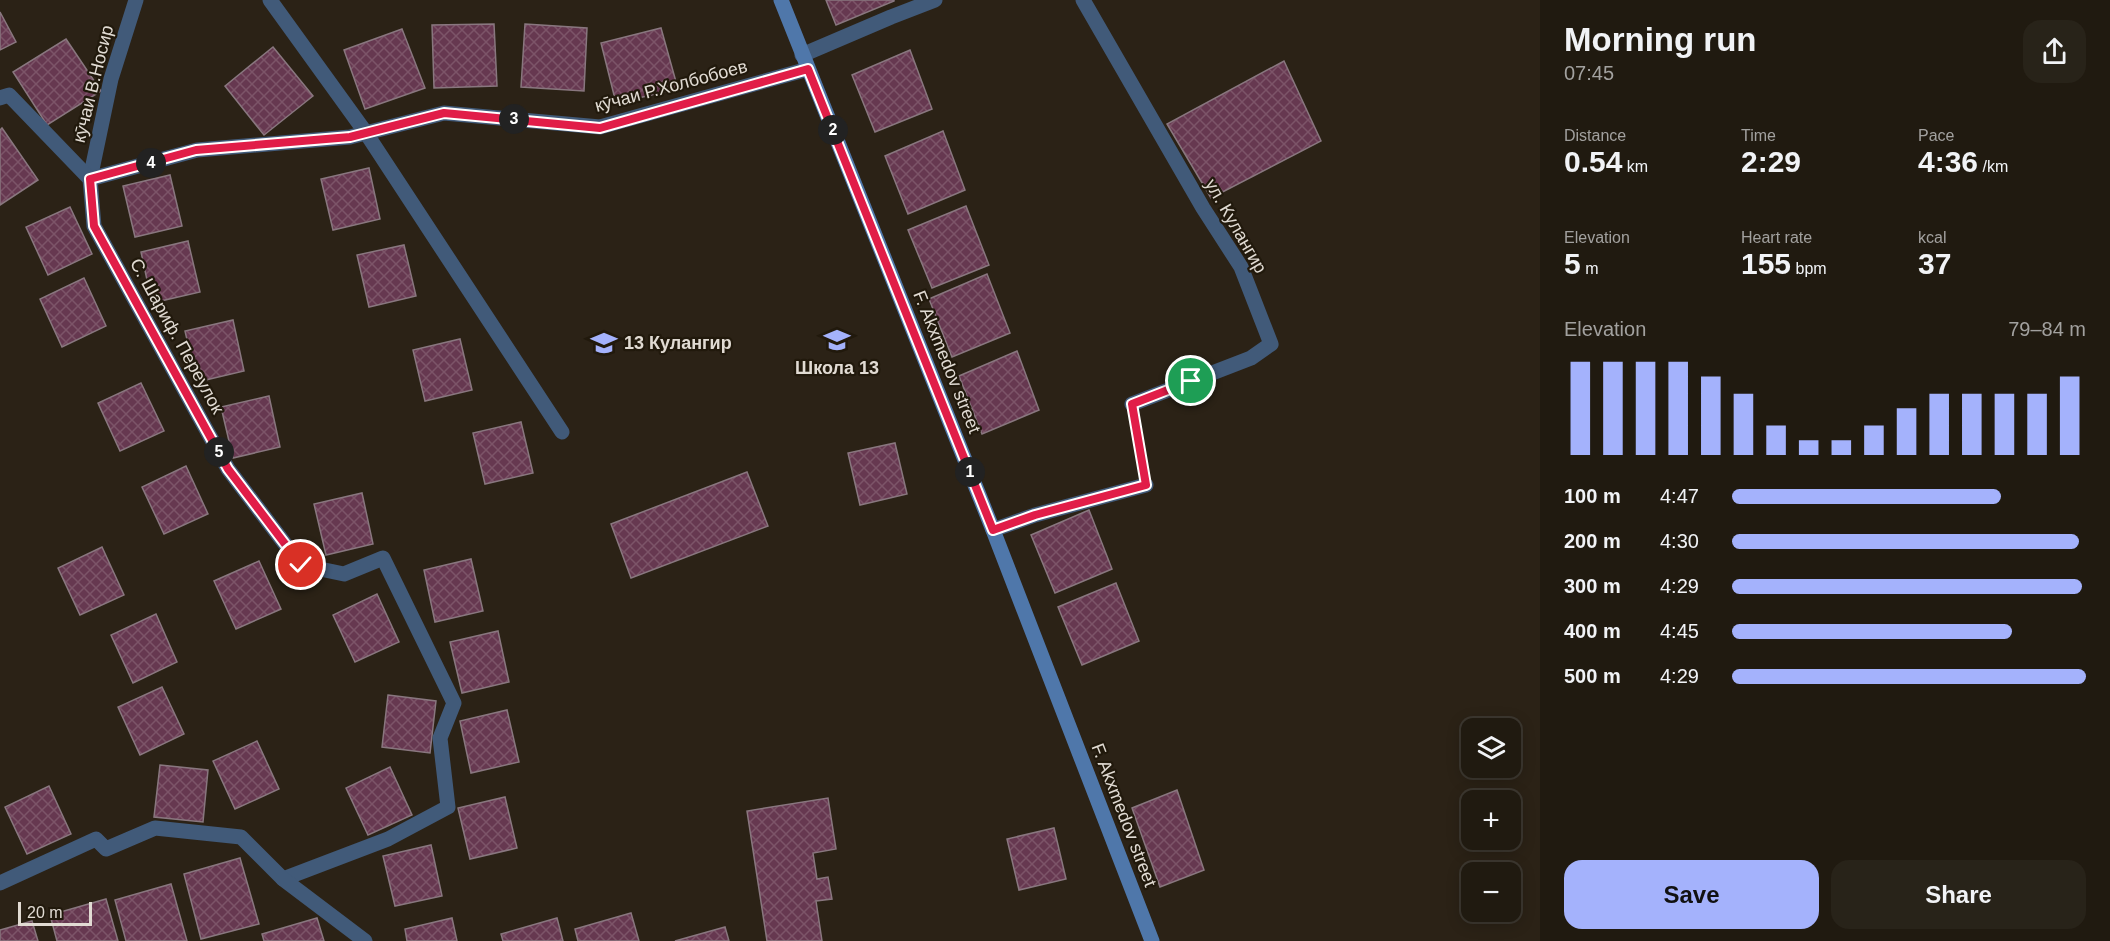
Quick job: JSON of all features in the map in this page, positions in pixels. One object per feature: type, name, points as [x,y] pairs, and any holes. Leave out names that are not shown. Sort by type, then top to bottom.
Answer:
[{"type":"main road","name":"F. Akxmedov street","points":[[781,0],[993,530],[1152,941]]},
{"type":"street","name":"кӯчаи В.Носир","points":[[90,179],[111,79],[136,0]]},
{"type":"street","points":[[270,0],[366,133],[562,432]]},
{"type":"street","name":"кӯчаи Р.Холбобоев","points":[[90,179],[196,150],[350,137],[444,113],[600,128],[805,62],[891,17],[935,0]]},
{"type":"street","name":"ул. Кулангир","points":[[1083,0],[1203,208],[1241,267],[1271,344],[1251,358],[1132,404]]},
{"type":"street","points":[[0,98],[9,95],[90,179]]},
{"type":"street","name":"С. Шариф. Переулок","points":[[90,179],[94,226],[228,469],[301,565],[344,573],[383,558],[454,703],[440,738],[448,807],[388,839],[283,879]]},
{"type":"street","points":[[993,530],[1035,515],[1146,485]]},
{"type":"street","points":[[0,883],[96,838],[106,849],[155,828],[241,837],[283,879],[365,941]]},
{"type":"path","points":[[1132,404],[1146,485]]},
{"type":"building","points":[[826,0],[894,0],[894,1],[836,25]]},
{"type":"building","points":[[0,12],[16,42],[0,50]]},
{"type":"building","points":[[494,24],[497,86],[434,88],[432,25]]},
{"type":"building","points":[[525,24],[587,28],[584,91],[521,87]]},
{"type":"building","points":[[661,28],[678,89],[616,103],[601,43]]},
{"type":"building","points":[[402,29],[425,88],[365,109],[344,50]]},
{"type":"building","points":[[66,39],[101,91],[47,125],[13,72]]},
{"type":"building","points":[[273,47],[313,96],[264,135],[225,86]]},
{"type":"building","points":[[910,50],[932,109],[875,132],[852,75]]},
{"type":"building","points":[[1284,61],[1321,141],[1211,198],[1167,124]]},
{"type":"building","points":[[2,128],[38,180],[0,205],[0,130]]},
{"type":"building","points":[[943,131],[965,190],[908,214],[885,156]]},
{"type":"building","points":[[369,168],[380,219],[333,230],[321,179]]},
{"type":"building","points":[[170,175],[182,226],[135,237],[123,186]]},
{"type":"building","points":[[966,206],[989,265],[932,288],[908,230]]},
{"type":"building","points":[[70,207],[92,254],[48,275],[26,227]]},
{"type":"building","points":[[188,241],[200,292],[152,303],[141,252]]},
{"type":"building","points":[[404,245],[416,296],[369,307],[357,255]]},
{"type":"building","points":[[987,274],[1010,333],[952,357],[929,299]]},
{"type":"building","points":[[84,278],[106,326],[62,347],[40,299]]},
{"type":"building","points":[[233,320],[244,371],[197,382],[185,331]]},
{"type":"building","points":[[460,339],[472,390],[425,401],[413,350]]},
{"type":"building","points":[[1017,351],[1039,410],[982,434],[959,376]]},
{"type":"building","points":[[141,383],[164,431],[120,451],[98,403]]},
{"type":"building","points":[[269,396],[280,447],[233,458],[221,407]]},
{"type":"building","points":[[521,422],[533,473],[485,484],[473,433]]},
{"type":"building","points":[[895,443],[907,494],[860,505],[848,453]]},
{"type":"building","points":[[186,466],[208,514],[164,534],[142,487]]},
{"type":"building","points":[[747,472],[768,526],[631,578],[611,524]]},
{"type":"building","points":[[362,493],[373,544],[326,555],[314,504]]},
{"type":"building","points":[[1089,510],[1112,569],[1055,593],[1031,535]]},
{"type":"building","points":[[102,547],[124,595],[80,615],[58,568]]},
{"type":"building","points":[[471,559],[483,611],[435,622],[424,570]]},
{"type":"building","points":[[259,561],[281,609],[236,629],[214,581]]},
{"type":"building","points":[[1116,583],[1139,641],[1082,665],[1058,607]]},
{"type":"building","points":[[377,594],[399,642],[355,662],[333,615]]},
{"type":"building","points":[[156,614],[177,662],[133,683],[111,635]]},
{"type":"building","points":[[498,631],[509,682],[462,693],[450,642]]},
{"type":"building","points":[[162,687],[184,734],[140,755],[118,707]]},
{"type":"building","points":[[388,695],[436,701],[430,753],[382,747]]},
{"type":"building","points":[[507,710],[519,762],[471,773],[460,721]]},
{"type":"building","points":[[257,741],[279,789],[235,809],[213,761]]},
{"type":"building","points":[[160,765],[208,770],[203,822],[154,817]]},
{"type":"building","points":[[390,767],[412,815],[368,835],[346,788]]},
{"type":"building","points":[[49,786],[71,834],[27,854],[5,807]]},
{"type":"building","points":[[1177,790],[1204,870],[1160,887],[1132,808]]},
{"type":"building","points":[[505,797],[517,848],[470,859],[458,808]]},
{"type":"building","points":[[828,798],[836,849],[813,853],[817,879],[828,877],[832,899],[816,901],[822,941],[767,941],[747,811]]},
{"type":"building","points":[[1054,828],[1066,879],[1019,890],[1007,839]]},
{"type":"building","points":[[431,845],[442,896],[395,906],[383,856]]},
{"type":"building","points":[[240,858],[259,924],[201,939],[184,874]]},
{"type":"building","points":[[171,884],[187,941],[126,941],[115,900]]},
{"type":"building","points":[[106,899],[118,941],[57,941],[50,915]]},
{"type":"building","points":[[631,913],[639,941],[578,941],[575,929]]},
{"type":"building","points":[[317,918],[324,941],[264,941],[262,934]]},
{"type":"building","points":[[452,918],[457,941],[407,941],[405,929]]},
{"type":"building","points":[[557,918],[563,941],[503,941],[501,934]]},
{"type":"building","points":[[32,921],[38,941],[0,941],[0,930]]},
{"type":"building","points":[[725,927],[729,941],[675,941]]},
{"type":"place","name":"Школа 13","points":[[837,340]]},
{"type":"place","name":"13 Кулангир","points":[[604,343]]},
{"type":"route","points":[[301,565],[228,469],[94,226],[90,179],[196,150],[350,137],[444,113],[600,128],[808,69],[993,530],[1035,515],[1146,485],[1132,404],[1191,381]]}]
